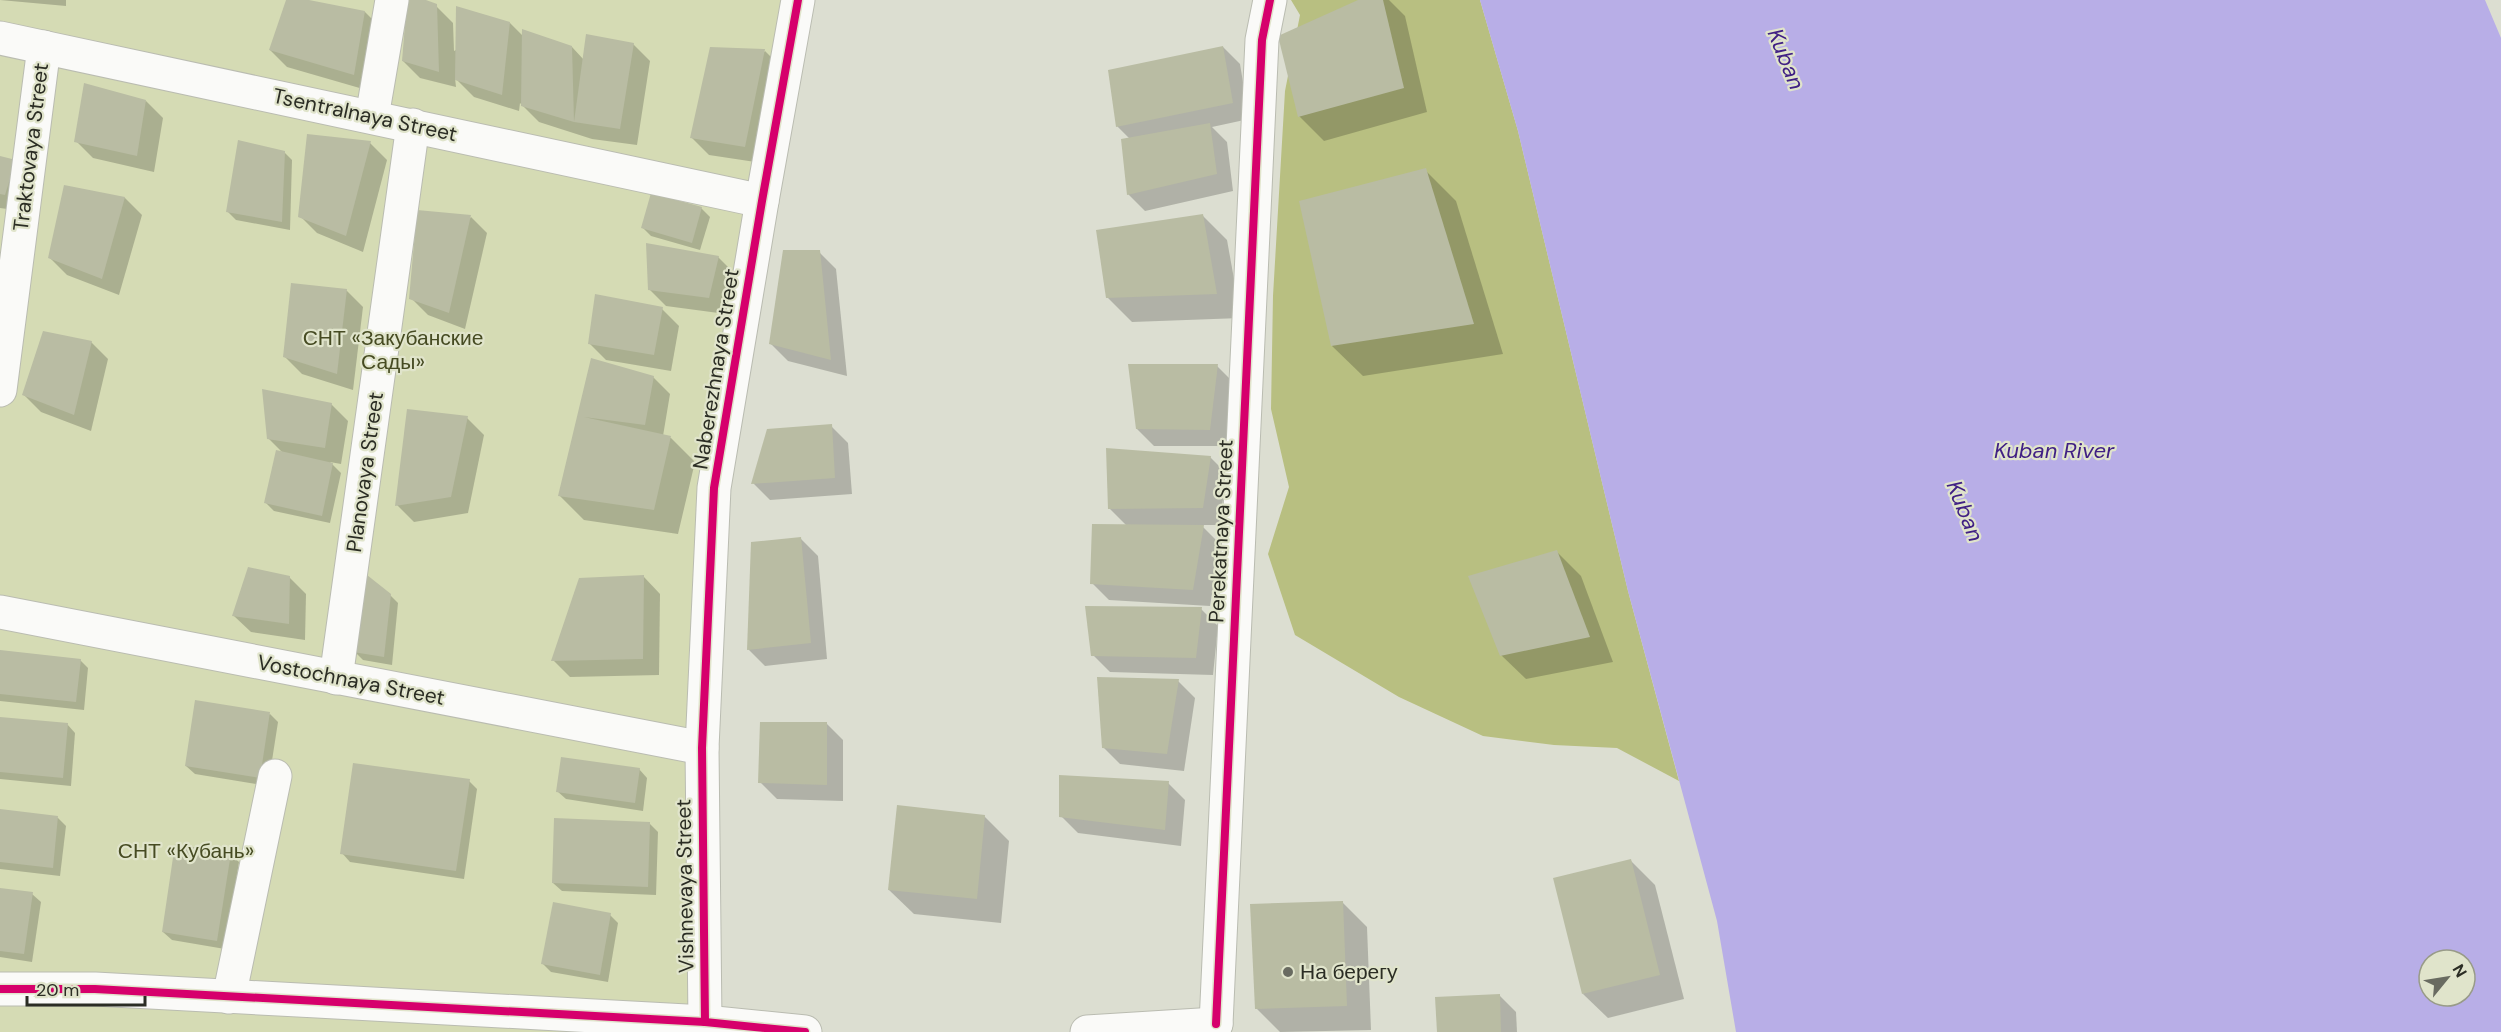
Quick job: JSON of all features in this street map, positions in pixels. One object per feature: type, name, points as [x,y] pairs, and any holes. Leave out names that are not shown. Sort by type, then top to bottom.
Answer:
[{"type":"street","points":[[372,117],[392,0]]},
{"type":"street","name":"Naberezhnaya Street","points":[[702,749],[714,488],[798,0]]},
{"type":"street","name":"Perekatnaya Street","points":[[1221,1028],[1262,40],[1270,0]]},
{"type":"street","name":"Tsentralnaya Street","points":[[0,38],[762,201]]},
{"type":"street","name":"Traktovaya Street","points":[[0,390],[44,47]]},
{"type":"street","name":"Planovaya Street","points":[[336,678],[413,125]]},
{"type":"street","name":"Vostochnaya Street","points":[[0,612],[702,749]]},
{"type":"street","name":"Vishnevaya Street","points":[[702,749],[705,1022]]},
{"type":"street","points":[[229,997],[275,776]]},
{"type":"street","points":[[0,989],[95,989],[705,1022],[805,1032]]},
{"type":"street","points":[[1087,1032],[1221,1028]]},
{"type":"green space","name":"СНТ «Закубанские Сады»","points":[[0,0],[807,0],[726,489],[712,729],[712,1032],[0,1032]]},
{"type":"green space","points":[[1291,0],[1480,0],[1518,131],[1628,591],[1679,781],[1617,748],[1554,745],[1483,736],[1399,697],[1295,635],[1268,554],[1289,487],[1271,409],[1273,296],[1285,91],[1300,15]]},
{"type":"water","name":"Kuban River","points":[[1480,0],[2485,0],[2501,38],[2501,1032],[1736,1032],[1717,921],[1628,591],[1518,131]]},
{"type":"building","points":[[286,0],[309,0],[365,11],[354,75],[269,50]]},
{"type":"building","points":[[407,0],[426,0],[437,4],[439,72],[402,61]]},
{"type":"building","points":[[1358,0],[1383,0],[1404,88],[1298,117],[1278,36]]},
{"type":"building","points":[[456,6],[510,22],[502,95],[455,80]]},
{"type":"building","points":[[522,29],[572,46],[574,122],[521,106]]},
{"type":"building","points":[[586,34],[634,43],[620,129],[574,122]]},
{"type":"building","points":[[1223,46],[1233,103],[1116,127],[1108,70]]},
{"type":"building","points":[[710,47],[765,49],[745,147],[690,138]]},
{"type":"building","points":[[84,83],[146,100],[137,156],[74,142]]},
{"type":"building","points":[[1210,123],[1217,174],[1127,195],[1121,139]]},
{"type":"building","points":[[307,134],[371,141],[346,236],[298,217]]},
{"type":"building","points":[[238,140],[285,151],[282,222],[226,212]]},
{"type":"building","points":[[0,156],[16,160],[5,195],[0,194]]},
{"type":"building","points":[[1426,168],[1474,324],[1331,346],[1299,201]]},
{"type":"building","points":[[64,185],[125,197],[102,279],[48,258]]},
{"type":"building","points":[[651,193],[702,207],[692,243],[641,228]]},
{"type":"building","points":[[417,210],[471,215],[449,313],[409,299]]},
{"type":"building","points":[[1203,214],[1217,294],[1106,298],[1096,230]]},
{"type":"building","points":[[646,243],[719,256],[709,298],[648,290]]},
{"type":"building","points":[[783,250],[820,250],[831,360],[769,344]]},
{"type":"building","points":[[291,283],[347,289],[337,374],[283,357]]},
{"type":"building","points":[[595,294],[663,307],[654,355],[588,344]]},
{"type":"building","points":[[43,331],[92,341],[74,415],[22,395]]},
{"type":"building","points":[[591,358],[654,376],[645,425],[584,417],[671,436],[654,510],[558,496]]},
{"type":"building","points":[[1128,364],[1218,364],[1210,430],[1136,429]]},
{"type":"building","points":[[262,389],[332,403],[325,448],[267,439]]},
{"type":"building","points":[[407,409],[468,416],[451,497],[395,506]]},
{"type":"building","points":[[832,424],[835,478],[751,484],[767,429]]},
{"type":"building","points":[[1106,448],[1211,456],[1203,508],[1108,509]]},
{"type":"building","points":[[276,450],[333,463],[322,516],[264,503]]},
{"type":"building","points":[[1092,524],[1204,525],[1193,590],[1090,584]]},
{"type":"building","points":[[801,537],[811,643],[747,650],[751,542]]},
{"type":"building","points":[[1557,550],[1590,637],[1500,656],[1468,576]]},
{"type":"building","points":[[248,567],[290,576],[289,624],[232,616]]},
{"type":"building","points":[[367,575],[391,594],[384,657],[353,652]]},
{"type":"building","points":[[644,575],[643,659],[551,661],[579,578]]},
{"type":"building","points":[[1085,606],[1202,607],[1196,658],[1091,656]]},
{"type":"building","points":[[0,650],[81,659],[76,702],[0,694]]},
{"type":"building","points":[[1097,677],[1179,679],[1167,754],[1102,748]]},
{"type":"building","points":[[195,700],[270,712],[260,778],[185,766]]},
{"type":"building","points":[[0,717],[68,723],[63,778],[0,772]]},
{"type":"building","points":[[760,722],[827,722],[827,785],[758,783]]},
{"type":"building","points":[[561,757],[640,768],[635,803],[556,792]]},
{"type":"building","points":[[353,763],[470,779],[456,871],[340,854]]},
{"type":"building","points":[[1059,775],[1169,781],[1165,830],[1059,817]]},
{"type":"building","points":[[897,805],[985,815],[977,899],[888,890]]},
{"type":"building","points":[[0,809],[58,816],[53,868],[0,862]]},
{"type":"building","points":[[554,818],[650,822],[648,887],[552,883]]},
{"type":"building","points":[[175,844],[231,853],[217,941],[162,932]]},
{"type":"building","points":[[1631,859],[1660,975],[1582,994],[1553,878]]},
{"type":"building","points":[[0,888],[33,892],[24,954],[0,951]]},
{"type":"building","points":[[1343,901],[1347,1006],[1255,1009],[1250,904]]},
{"type":"building","points":[[553,902],[611,913],[600,975],[541,964]]},
{"type":"building","points":[[1500,994],[1501,1032],[1437,1032],[1435,997]]},
{"type":"cycle path","points":[[705,1022],[702,748],[714,488],[798,0]]},
{"type":"cycle path","points":[[1216,1024],[1262,40],[1270,0]]},
{"type":"cycle path","points":[[0,989],[95,989],[705,1022],[805,1032]]},
{"type":"place","name":"На берегу","points":[[1288,972]]},
{"type":"water label","name":"Kuban","points":[[1786,59]]},
{"type":"water label","name":"Kuban","points":[[1965,511]]},
{"type":"park label","name":"СНТ «Кубань»","points":[[186,851]]}]
